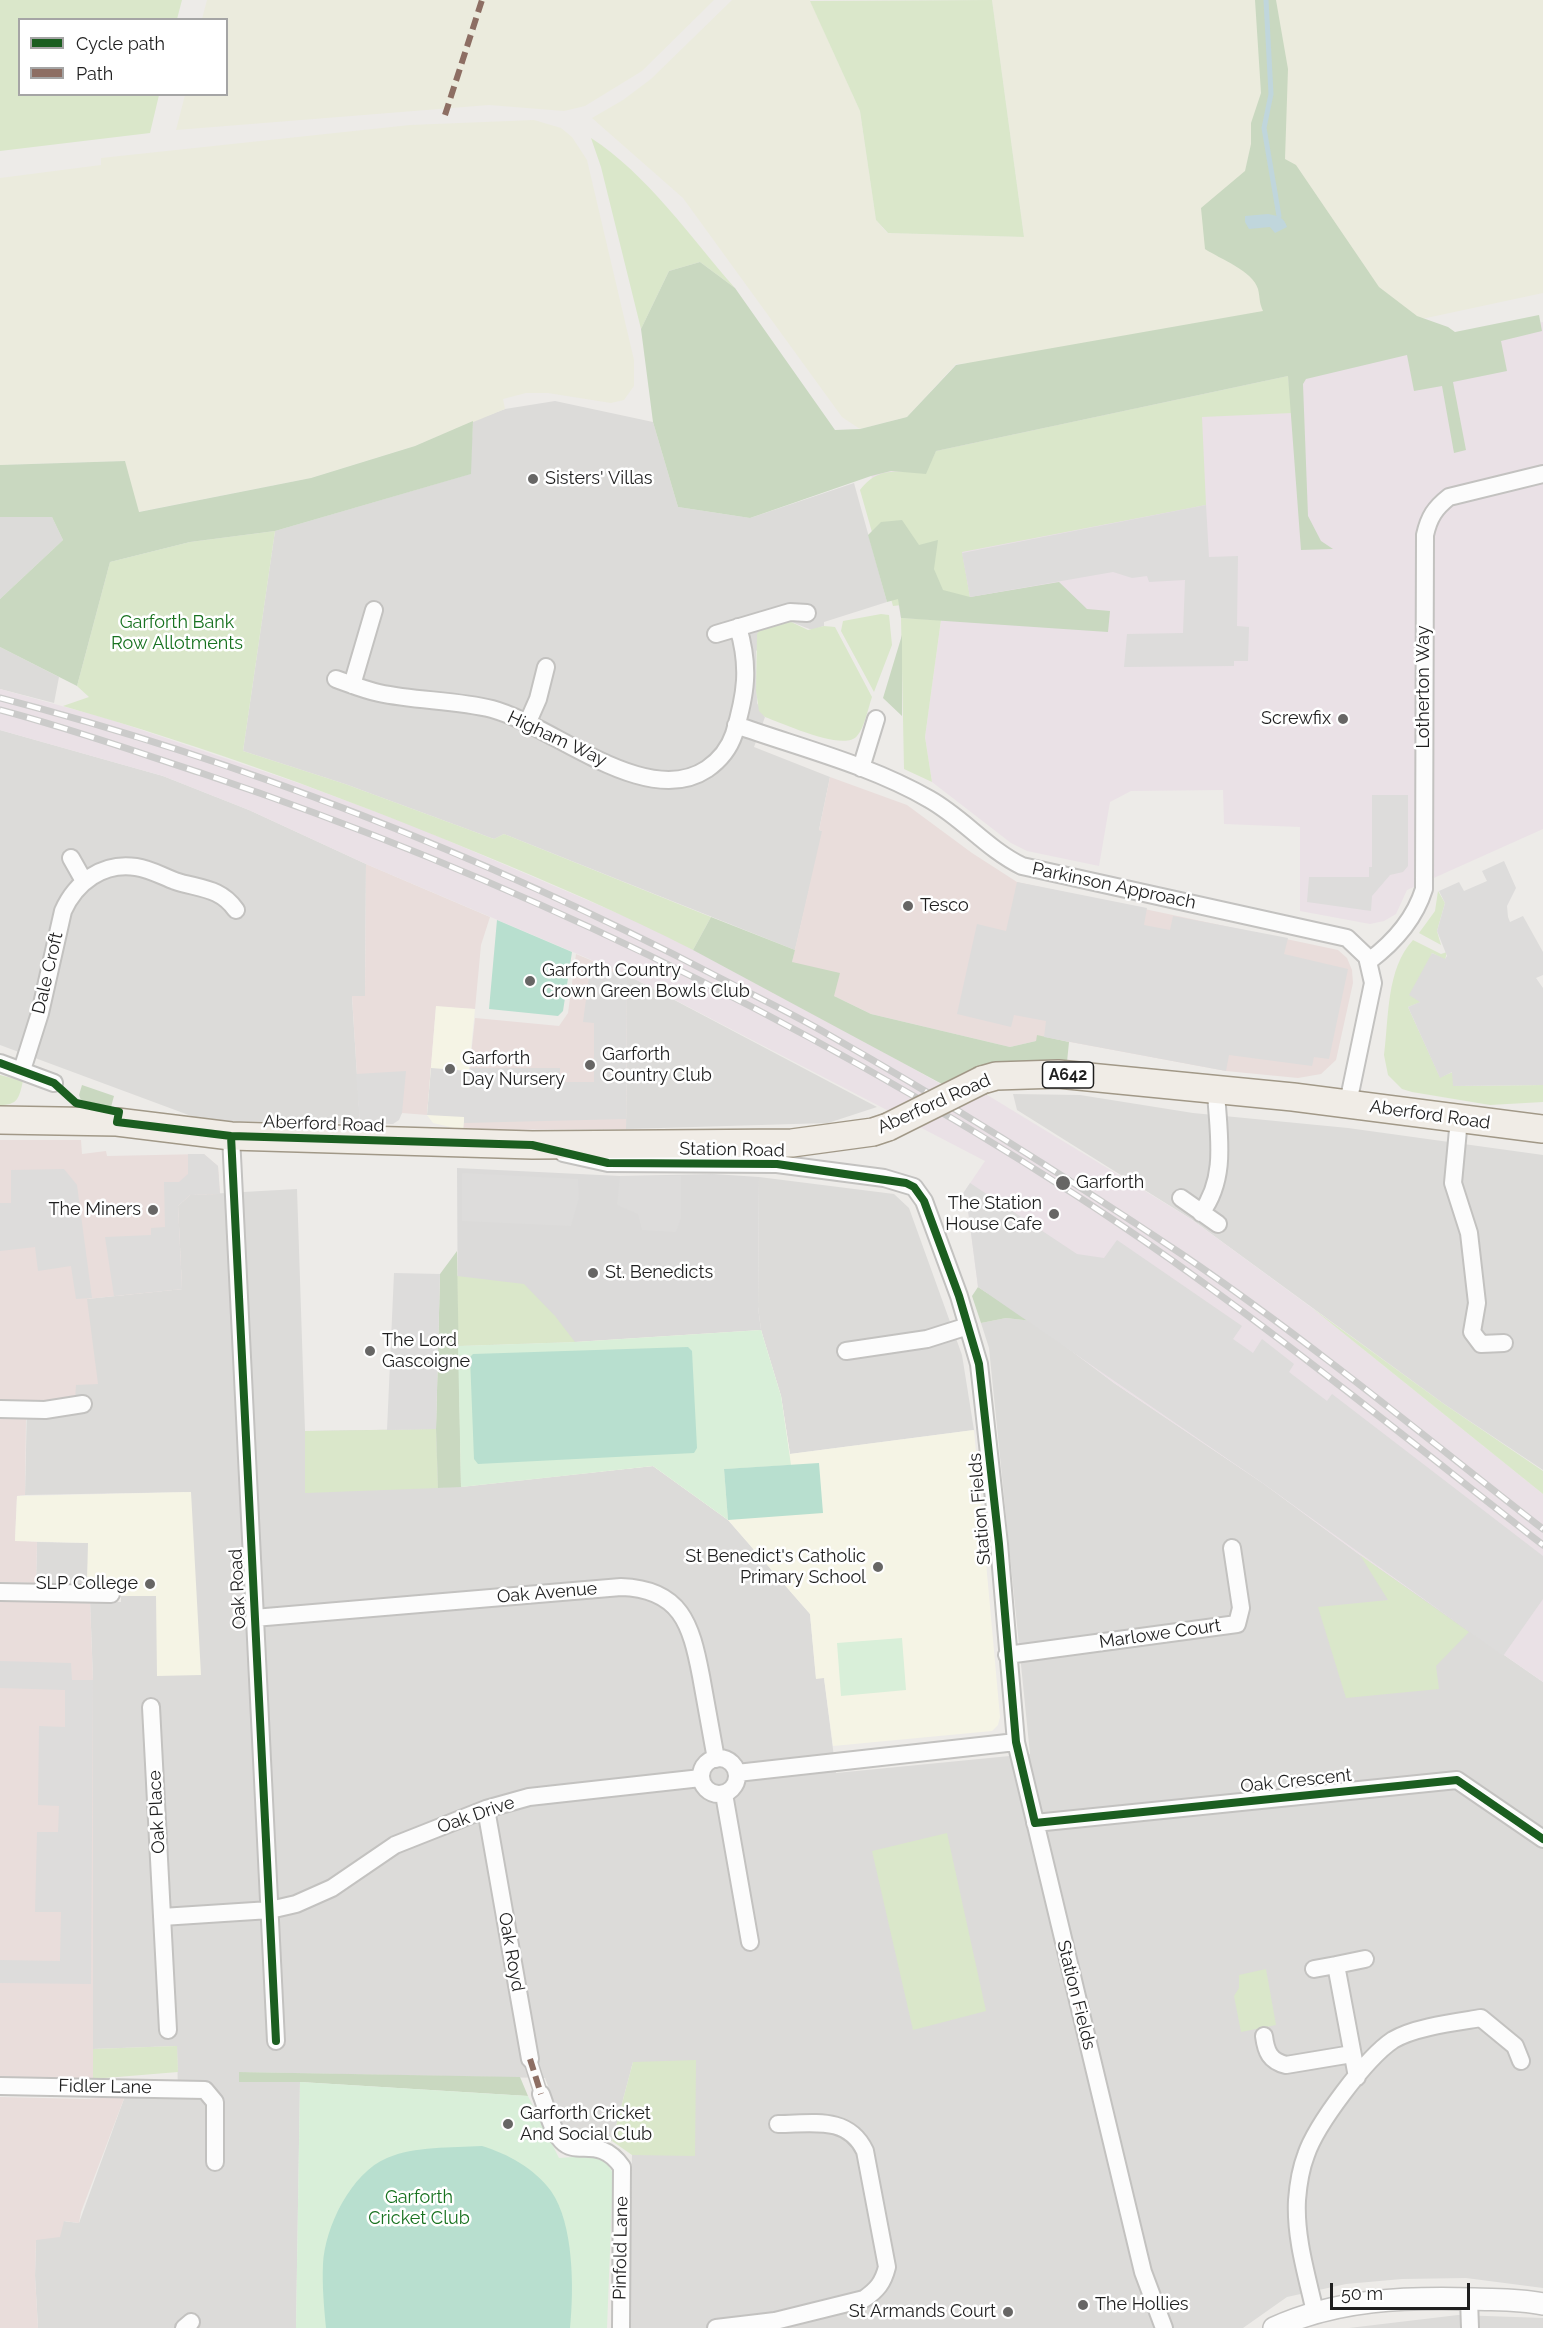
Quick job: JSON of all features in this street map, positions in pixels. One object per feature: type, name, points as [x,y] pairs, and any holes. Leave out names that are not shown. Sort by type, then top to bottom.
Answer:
[{"type":"main road","name":"Aberford Road","points":[[0,1120],[106,1122],[231,1136],[532,1145],[792,1143],[873,1132],[888,1127],[982,1080],[996,1076],[1058,1074],[1348,1103],[1543,1129]]},
{"type":"street","name":"Lotherton Way","points":[[1368,961],[1380,952],[1412,916],[1424,889],[1425,535],[1428,520],[1437,506],[1449,497],[1543,474]]},
{"type":"street","name":"Higham Way","points":[[374,610],[344,682],[377,693],[493,710],[626,771],[664,781],[690,777],[713,765],[730,745],[747,664],[738,627]]},
{"type":"street","points":[[716,634],[790,612],[807,613]]},
{"type":"street","points":[[527,724],[538,699],[546,667]]},
{"type":"street","points":[[861,768],[876,719]]},
{"type":"street","name":"Parkinson Approach","points":[[736,725],[861,768],[937,803],[991,847],[1022,866],[1335,934],[1359,946],[1368,961]]},
{"type":"street","points":[[71,858],[84,881]]},
{"type":"street","name":"Dale Croft","points":[[22,1070],[40,1012],[63,911],[68,900],[84,881],[109,868],[137,867],[176,881],[212,890],[230,901],[236,910]]},
{"type":"street","points":[[1348,1103],[1373,983],[1368,961]]},
{"type":"street","points":[[0,1063],[54,1083]]},
{"type":"street","points":[[1201,1213],[1210,1201],[1218,1179],[1216,1091]]},
{"type":"street","points":[[1460,1119],[1453,1183],[1469,1233],[1478,1303],[1472,1332],[1481,1344],[1504,1343]]},
{"type":"street","name":"Oak Road","points":[[231,1136],[276,2041]]},
{"type":"street","name":"Station Road","points":[[532,1145],[608,1163],[777,1164],[884,1178],[914,1187],[924,1201]]},
{"type":"street","points":[[1181,1198],[1218,1224]]},
{"type":"street","name":"Station Fields","points":[[924,1201],[953,1277],[983,1386],[1016,1742],[1143,2272],[1164,2328]]},
{"type":"street","points":[[846,1351],[927,1339],[968,1326]]},
{"type":"street","points":[[0,1409],[45,1410],[83,1404]]},
{"type":"street","name":"Marlowe Court","points":[[1007,1655],[1237,1624],[1241,1608],[1232,1548]]},
{"type":"street","name":"Oak Avenue","points":[[254,1618],[621,1587],[651,1591],[677,1608],[693,1635],[716,1758]]},
{"type":"street","points":[[0,1592],[111,1594]]},
{"type":"street","name":"Oak Place","points":[[152,1707],[168,2030]]},
{"type":"street","points":[[737,1773],[1016,1742]]},
{"type":"street","points":[[716,1758],[728,1761],[737,1773],[733,1788],[724,1794],[708,1790],[701,1778],[704,1766],[716,1758]]},
{"type":"street","name":"Oak Drive","points":[[270,1910],[296,1904],[320,1894],[395,1845],[486,1809],[529,1797],[569,1791],[654,1785],[701,1778]]},
{"type":"street","name":"Oak Crescent","points":[[1035,1823],[1457,1780],[1543,1839]]},
{"type":"street","points":[[724,1794],[750,1942]]},
{"type":"street","name":"Oak Royd","points":[[486,1809],[530,2059],[541,2094]]},
{"type":"street","points":[[162,1917],[270,1910]]},
{"type":"street","points":[[1314,1969],[1365,1959]]},
{"type":"street","points":[[1336,1965],[1357,2077]]},
{"type":"street","points":[[1315,2312],[1301,2249],[1297,2200],[1306,2155],[1329,2114],[1357,2077],[1394,2040],[1440,2024],[1481,2018],[1515,2046],[1521,2061]]},
{"type":"street","points":[[1264,2036],[1269,2055],[1276,2062],[1286,2065],[1352,2054]]},
{"type":"street","name":"Fidler Lane","points":[[0,2086],[199,2088],[209,2092],[215,2102],[215,2162]]},
{"type":"street","name":"Pinfold Lane","points":[[541,2094],[564,2143],[573,2147],[601,2148],[614,2156],[622,2167],[621,2328]]},
{"type":"street","points":[[716,2328],[775,2321],[864,2299],[875,2292],[885,2274],[886,2254],[865,2151],[860,2140],[851,2131],[840,2126],[778,2124]]},
{"type":"street","points":[[1274,2328],[1315,2312],[1345,2305],[1415,2298],[1517,2300],[1543,2304]]},
{"type":"street","points":[[1469,2299],[1470,2328]]},
{"type":"shaded area","points":[[207,0],[714,0],[642,71],[585,106],[564,111],[489,105],[176,130],[185,96],[228,96],[228,18],[202,18]]},
{"type":"shaded area","points":[[732,0],[810,0],[860,111],[876,220],[887,233],[1024,237],[992,0],[1543,0],[1543,293],[1305,344],[956,364],[907,417],[860,429],[842,417],[683,198],[592,118],[623,100],[651,79]]},
{"type":"shaded area","points":[[534,120],[561,128],[572,137],[587,160],[634,360],[634,386],[624,400],[611,403],[548,393],[526,393],[503,399],[505,409],[415,446],[311,478],[138,512],[124,461],[0,465],[0,178],[101,165],[101,158],[410,125]]},
{"type":"shaded area","points":[[1543,322],[1543,829],[1407,890],[1396,914],[1384,921],[1370,924],[1300,911],[1300,827],[1224,824],[1223,790],[1131,791],[1110,802],[1099,866],[1027,851],[1011,843],[932,782],[925,737],[941,620],[901,618],[869,465]]},
{"type":"shaded area","points":[[555,401],[653,422],[678,507],[750,518],[854,483],[887,602],[824,622],[824,626],[812,630],[789,621],[756,651],[757,703],[765,717],[754,747],[830,777],[819,830],[823,831],[795,950],[504,834],[494,839],[345,784],[243,751],[275,531],[470,474],[473,421],[505,409]]},
{"type":"shaded area","points":[[1206,505],[1209,557],[1238,556],[1237,626],[1249,627],[1248,661],[1234,661],[1234,666],[1124,667],[1127,634],[1183,633],[1185,580],[1149,582],[1147,576],[1132,578],[1113,572],[970,597],[962,553]]},
{"type":"shaded area","points":[[0,517],[52,517],[63,540],[0,599]]},
{"type":"shaded area","points":[[0,647],[59,677],[54,703],[0,689]]},
{"type":"shaded area","points":[[0,689],[109,719],[304,785],[414,826],[650,927],[818,1015],[969,1100],[984,1093],[1191,1219],[1312,1308],[1543,1494],[1543,1682],[1360,1555],[1264,1484],[1114,1383],[1032,1321],[978,1287],[967,1203],[960,1198],[985,1161],[627,975],[366,864],[249,810],[163,776],[0,730]]},
{"type":"shaded area","points":[[0,730],[163,776],[249,810],[366,864],[365,996],[352,997],[360,1123],[227,1121],[194,1117],[0,1045]]},
{"type":"shaded area","points":[[830,777],[907,805],[972,853],[1017,882],[1338,950],[1347,958],[1352,970],[1353,983],[1336,1060],[1321,1074],[1298,1078],[1226,1071],[1038,1036],[1036,1041],[1010,1047],[871,1014],[834,996],[792,962],[822,831],[819,830]]},
{"type":"shaded area","points":[[1372,795],[1408,795],[1408,866],[1403,872],[1390,875],[1372,896],[1371,911],[1307,902],[1309,877],[1369,877],[1369,867],[1372,867]]},
{"type":"shaded area","points":[[1504,861],[1516,888],[1507,906],[1510,922],[1523,916],[1543,952],[1543,975],[1536,978],[1543,988],[1543,1085],[1453,1086],[1452,1072],[1440,1078],[1408,1007],[1420,1002],[1409,995],[1432,953],[1445,959],[1447,956],[1437,931],[1445,903],[1439,891],[1459,882],[1464,891],[1487,881],[1482,871]]},
{"type":"shaded area","points":[[366,864],[490,917],[481,945],[475,1009],[436,1007],[427,1115],[402,1113],[393,1124],[360,1123],[352,996],[365,996]]},
{"type":"shaded area","points":[[1017,882],[1147,908],[1144,925],[1170,930],[1173,916],[1288,938],[1284,954],[1348,969],[1329,1059],[1314,1057],[1312,1066],[1229,1055],[1226,1071],[1044,1037],[1046,1021],[1014,1015],[1011,1027],[957,1014],[977,924],[1006,931]]},
{"type":"shaded area","points":[[576,954],[627,975],[626,1129],[463,1130],[475,1018],[559,1026],[568,1013]]},
{"type":"shaded area","points":[[591,962],[627,978],[626,1119],[464,1123],[464,1117],[427,1115],[431,1068],[469,1071],[470,1068],[560,1068],[560,1082],[594,1082],[594,1023],[583,1022]]},
{"type":"shaded area","points":[[627,975],[877,1107],[828,1123],[626,1129]]},
{"type":"shaded area","name":"Garforth Day Nursery","points":[[436,1006],[475,1009],[463,1130],[433,1123],[427,1115]]},
{"type":"shaded area","points":[[406,1071],[402,1113],[399,1120],[393,1124],[360,1123],[356,1074]]},
{"type":"shaded area","points":[[1013,1094],[1080,1095],[1193,1113],[1348,1128],[1543,1155],[1543,1470],[1444,1404],[1191,1219],[1017,1110]]},
{"type":"shaded area","points":[[0,1140],[81,1140],[82,1154],[106,1151],[107,1156],[204,1154],[218,1166],[220,1194],[190,1195],[178,1206],[182,1289],[87,1299],[98,1384],[76,1385],[75,1400],[70,1404],[0,1402]]},
{"type":"shaded area","points":[[188,1154],[204,1154],[218,1166],[220,1194],[190,1195],[178,1206],[182,1289],[114,1296],[105,1237],[151,1235],[151,1228],[165,1227],[164,1182],[179,1182],[188,1174]]},
{"type":"shaded area","points":[[457,1168],[620,1176],[713,1174],[759,1177],[758,1307],[761,1330],[575,1342],[458,1346]]},
{"type":"shaded area","points":[[64,1169],[77,1185],[92,1298],[76,1299],[71,1266],[38,1271],[35,1247],[0,1251],[0,1203],[11,1203],[11,1170]]},
{"type":"shaded area","points":[[462,1173],[578,1179],[579,1198],[571,1226],[462,1221]]},
{"type":"shaded area","points":[[620,1176],[681,1176],[681,1218],[676,1232],[642,1230],[638,1214],[617,1205]]},
{"type":"shaded area","points":[[759,1177],[894,1194],[909,1208],[962,1355],[974,1430],[790,1454],[781,1396],[761,1330],[758,1307]]},
{"type":"shaded area","points":[[970,1183],[1077,1254],[1104,1258],[1117,1240],[1242,1326],[1233,1339],[1253,1353],[1262,1339],[1294,1364],[1289,1372],[1327,1401],[1332,1394],[1543,1556],[1543,1599],[1503,1656],[1264,1484],[978,1287],[967,1203],[960,1198]]},
{"type":"shaded area","points":[[297,1189],[305,1431],[436,1429],[438,1488],[653,1466],[728,1520],[810,1614],[816,1678],[824,1678],[836,1773],[1030,1754],[989,1348],[981,1323],[1006,1318],[1032,1321],[1114,1383],[1264,1484],[1360,1555],[1543,1682],[1543,2288],[1466,2278],[1402,2279],[1346,2284],[1287,2297],[1243,2328],[628,2328],[632,2155],[695,2155],[633,2062],[612,2141],[566,2134],[545,2078],[240,2072],[239,2082],[300,2082],[296,2328],[38,2328],[35,2276],[36,2240],[63,2221],[79,2223],[125,2096],[178,2095],[177,2046],[93,2049],[93,1680],[90,1601],[121,1602],[121,1596],[157,1596],[157,1675],[191,1492],[25,1495],[27,1403],[76,1385],[87,1299],[182,1289],[178,1206],[190,1195]]},
{"type":"shaded area","points":[[394,1273],[440,1274],[436,1429],[387,1430]]},
{"type":"shaded area","name":"St Benedict's Catholic Primary School","points":[[761,1330],[781,1396],[790,1454],[974,1430],[1000,1717],[998,1725],[992,1731],[833,1746],[824,1678],[816,1679],[810,1614],[728,1520],[653,1466],[461,1487],[458,1346]]},
{"type":"shaded area","points":[[0,1419],[26,1419],[25,1495],[17,1496],[15,1540],[37,1542],[36,1583],[0,1582]]},
{"type":"shaded area","name":"SLP College","points":[[191,1492],[201,1675],[157,1676],[156,1596],[121,1596],[121,1584],[87,1583],[88,1543],[15,1541],[17,1496]]},
{"type":"shaded area","points":[[37,1542],[89,1543],[87,1583],[36,1583]]},
{"type":"shaded area","points":[[0,1601],[90,1601],[93,1680],[93,2079],[0,2077]]},
{"type":"shaded area","points":[[0,1661],[71,1663],[72,1680],[93,1680],[91,1984],[0,1983],[0,1960],[60,1961],[61,1912],[35,1912],[37,1832],[58,1832],[59,1806],[38,1805],[39,1726],[65,1727],[65,1690],[0,1688]]},
{"type":"shaded area","points":[[125,2096],[81,2212],[79,2223],[64,2221],[60,2237],[36,2240],[35,2276],[38,2328],[0,2328],[0,2097],[85,2099]]},
{"type":"shaded area","points":[[1458,2315],[1543,2318],[1543,2328],[1349,2328]]},
{"type":"green space","points":[[0,0],[182,0],[177,18],[18,18],[18,96],[159,96],[150,133],[0,151]]},
{"type":"green space","points":[[992,0],[1024,237],[888,233],[876,220],[860,111],[810,1]]},
{"type":"green space","points":[[1255,0],[1276,0],[1288,69],[1285,159],[1296,165],[1379,287],[1417,316],[1448,327],[1455,332],[1539,315],[1542,331],[1501,341],[1507,371],[1453,382],[1466,450],[1454,453],[1442,386],[1414,391],[1407,355],[1306,379],[1303,384],[1308,516],[1321,541],[1333,549],[1301,550],[1288,376],[936,451],[926,474],[891,471],[871,476],[750,518],[678,507],[653,422],[641,329],[669,271],[700,262],[735,288],[835,430],[860,429],[907,417],[956,365],[1263,311],[1258,289],[1250,277],[1205,249],[1201,208],[1245,171],[1251,144],[1251,123],[1261,93]]},
{"type":"green space","points":[[591,138],[650,188],[735,288],[700,262],[669,271],[641,329],[601,167]]},
{"type":"green space","points":[[1288,376],[1292,413],[1202,417],[1206,505],[962,552],[970,597],[893,606],[860,490],[874,477],[889,472],[925,473],[936,451]]},
{"type":"green space","points":[[473,421],[471,474],[275,531],[190,542],[110,562],[77,686],[0,647],[0,599],[63,540],[52,517],[0,517],[0,465],[125,461],[139,512],[311,478],[415,446]]},
{"type":"green space","points":[[902,520],[919,545],[938,540],[934,569],[943,590],[970,597],[1059,582],[1087,609],[1110,611],[1108,632],[901,618],[898,599],[887,602],[868,535],[881,522]]},
{"type":"green space","name":"Garforth Bank Row Allotments","points":[[275,531],[243,751],[345,784],[494,839],[504,834],[711,917],[693,950],[560,887],[376,812],[221,755],[63,706],[89,697],[77,686],[110,562],[190,542]]},
{"type":"green space","points":[[881,614],[889,615],[892,645],[874,692],[841,631],[843,621]]},
{"type":"green space","points":[[901,618],[941,620],[925,737],[932,782],[904,769]]},
{"type":"green space","points":[[789,621],[808,630],[824,626],[835,627],[872,697],[862,728],[857,736],[850,740],[840,741],[813,735],[765,717],[759,711],[756,691],[757,634],[762,627]]},
{"type":"green space","points":[[902,635],[902,716],[883,698]]},
{"type":"green space","points":[[1438,891],[1445,903],[1437,931],[1441,945],[1419,933],[1435,911]]},
{"type":"green space","points":[[711,917],[795,950],[792,962],[840,973],[834,996],[871,1014],[1010,1047],[1036,1041],[1037,1035],[1069,1042],[1067,1062],[1018,1062],[988,1066],[942,1084],[693,950]]},
{"type":"green space","name":"Garforth Country Crown Green Bowls Club","points":[[497,920],[572,952],[563,1011],[558,1016],[489,1009]]},
{"type":"green space","points":[[1413,940],[1441,954],[1447,952],[1445,960],[1432,953],[1421,1002],[1408,1007],[1440,1077],[1453,1072],[1453,1086],[1543,1085],[1543,1102],[1490,1105],[1412,1092],[1402,1089],[1388,1075],[1384,1055],[1390,995],[1398,965]]},
{"type":"green space","points":[[0,1075],[23,1081],[19,1096],[11,1104],[0,1105]]},
{"type":"green space","points":[[82,1085],[114,1096],[111,1107],[81,1100],[79,1095]]},
{"type":"green space","points":[[457,1251],[461,1487],[438,1488],[436,1429],[440,1274]]},
{"type":"green space","points":[[457,1276],[524,1284],[555,1316],[575,1342],[458,1346]]},
{"type":"green space","points":[[978,1287],[1032,1321],[1006,1318],[981,1323],[972,1296]]},
{"type":"green space","points":[[1312,1308],[1444,1404],[1543,1471],[1543,1494]]},
{"type":"green space","points":[[761,1330],[781,1396],[791,1465],[724,1469],[728,1520],[653,1466],[461,1487],[458,1346],[575,1342]]},
{"type":"green space","points":[[688,1347],[692,1351],[697,1448],[694,1453],[478,1464],[474,1459],[470,1357],[473,1354]]},
{"type":"green space","points":[[436,1429],[438,1488],[305,1493],[305,1431]]},
{"type":"green space","points":[[819,1463],[823,1513],[728,1520],[724,1469]]},
{"type":"green space","points":[[1360,1555],[1469,1632],[1436,1666],[1439,1689],[1346,1698],[1318,1607],[1388,1600]]},
{"type":"green space","points":[[902,1638],[906,1690],[841,1696],[837,1643]]},
{"type":"green space","points":[[947,1833],[986,2011],[913,2030],[872,1851]]},
{"type":"green space","points":[[1266,1969],[1276,2025],[1241,2032],[1234,1996],[1239,1988],[1239,1975]]},
{"type":"green space","points":[[177,2046],[178,2072],[93,2079],[93,2049]]},
{"type":"green space","points":[[696,2060],[695,2156],[632,2155],[612,2141],[633,2062]]},
{"type":"green space","points":[[239,2072],[520,2077],[528,2096],[300,2082],[239,2082]]},
{"type":"green space","name":"Garforth Cricket Club","points":[[300,2082],[528,2096],[559,2158],[602,2155],[613,2173],[607,2328],[296,2328]]},
{"type":"green space","points":[[482,2146],[511,2158],[537,2175],[551,2191],[559,2205],[571,2257],[570,2328],[326,2328],[323,2280],[325,2249],[335,2218],[351,2188],[374,2165],[398,2154],[433,2148]]},
{"type":"water","points":[[1268,214],[1280,218],[1287,227],[1275,233],[1270,227],[1249,229],[1245,222],[1245,216]]},
{"type":"waterway","points":[[1266,0],[1271,94],[1264,128],[1279,216]]},
{"type":"railway","points":[[0,698],[185,752],[367,818],[457,854],[632,934],[802,1020],[963,1114],[1183,1255],[1320,1355],[1543,1529]]},
{"type":"railway","points":[[0,710],[77,732],[204,774],[318,814],[430,858],[542,906],[760,1011],[971,1130],[1135,1235],[1312,1364],[1543,1545]]},
{"type":"marked path","points":[[445,115],[482,0]]},
{"type":"marked path","points":[[1069,1967],[1083,2021]]},
{"type":"marked path","points":[[530,2059],[541,2094]]},
{"type":"cycle path","points":[[0,1063],[54,1083],[76,1103],[119,1112],[117,1122],[231,1136],[532,1145],[608,1163],[777,1164],[906,1183],[914,1187],[924,1201],[959,1296],[979,1364],[999,1544],[1016,1742],[1035,1823],[1457,1780],[1543,1839]]},
{"type":"cycle path","points":[[231,1136],[276,2041]]},
{"type":"place","name":"Sisters' Villas","points":[[533,479]]},
{"type":"place","name":"Screwfix","points":[[1343,719]]},
{"type":"place","name":"Tesco","points":[[908,906]]},
{"type":"place","name":"Garforth Country Crown Green Bowls Club","points":[[530,981]]},
{"type":"place","name":"Garforth Country Club","points":[[590,1065]]},
{"type":"place","name":"Garforth Day Nursery","points":[[450,1069]]},
{"type":"place","name":"Garforth","points":[[1063,1183]]},
{"type":"place","name":"The Miners","points":[[153,1210]]},
{"type":"place","name":"The Station House Cafe","points":[[1054,1214]]},
{"type":"place","name":"St. Benedicts","points":[[593,1273]]},
{"type":"place","name":"The Lord Gascoigne","points":[[370,1351]]},
{"type":"place","name":"St Benedict's Catholic Primary School","points":[[878,1567]]},
{"type":"place","name":"SLP College","points":[[150,1584]]},
{"type":"place","name":"Garforth Cricket And Social Club","points":[[508,2124]]},
{"type":"place","name":"The Hollies","points":[[1083,2305]]},
{"type":"place","name":"St Armands Court","points":[[1008,2312]]}]
